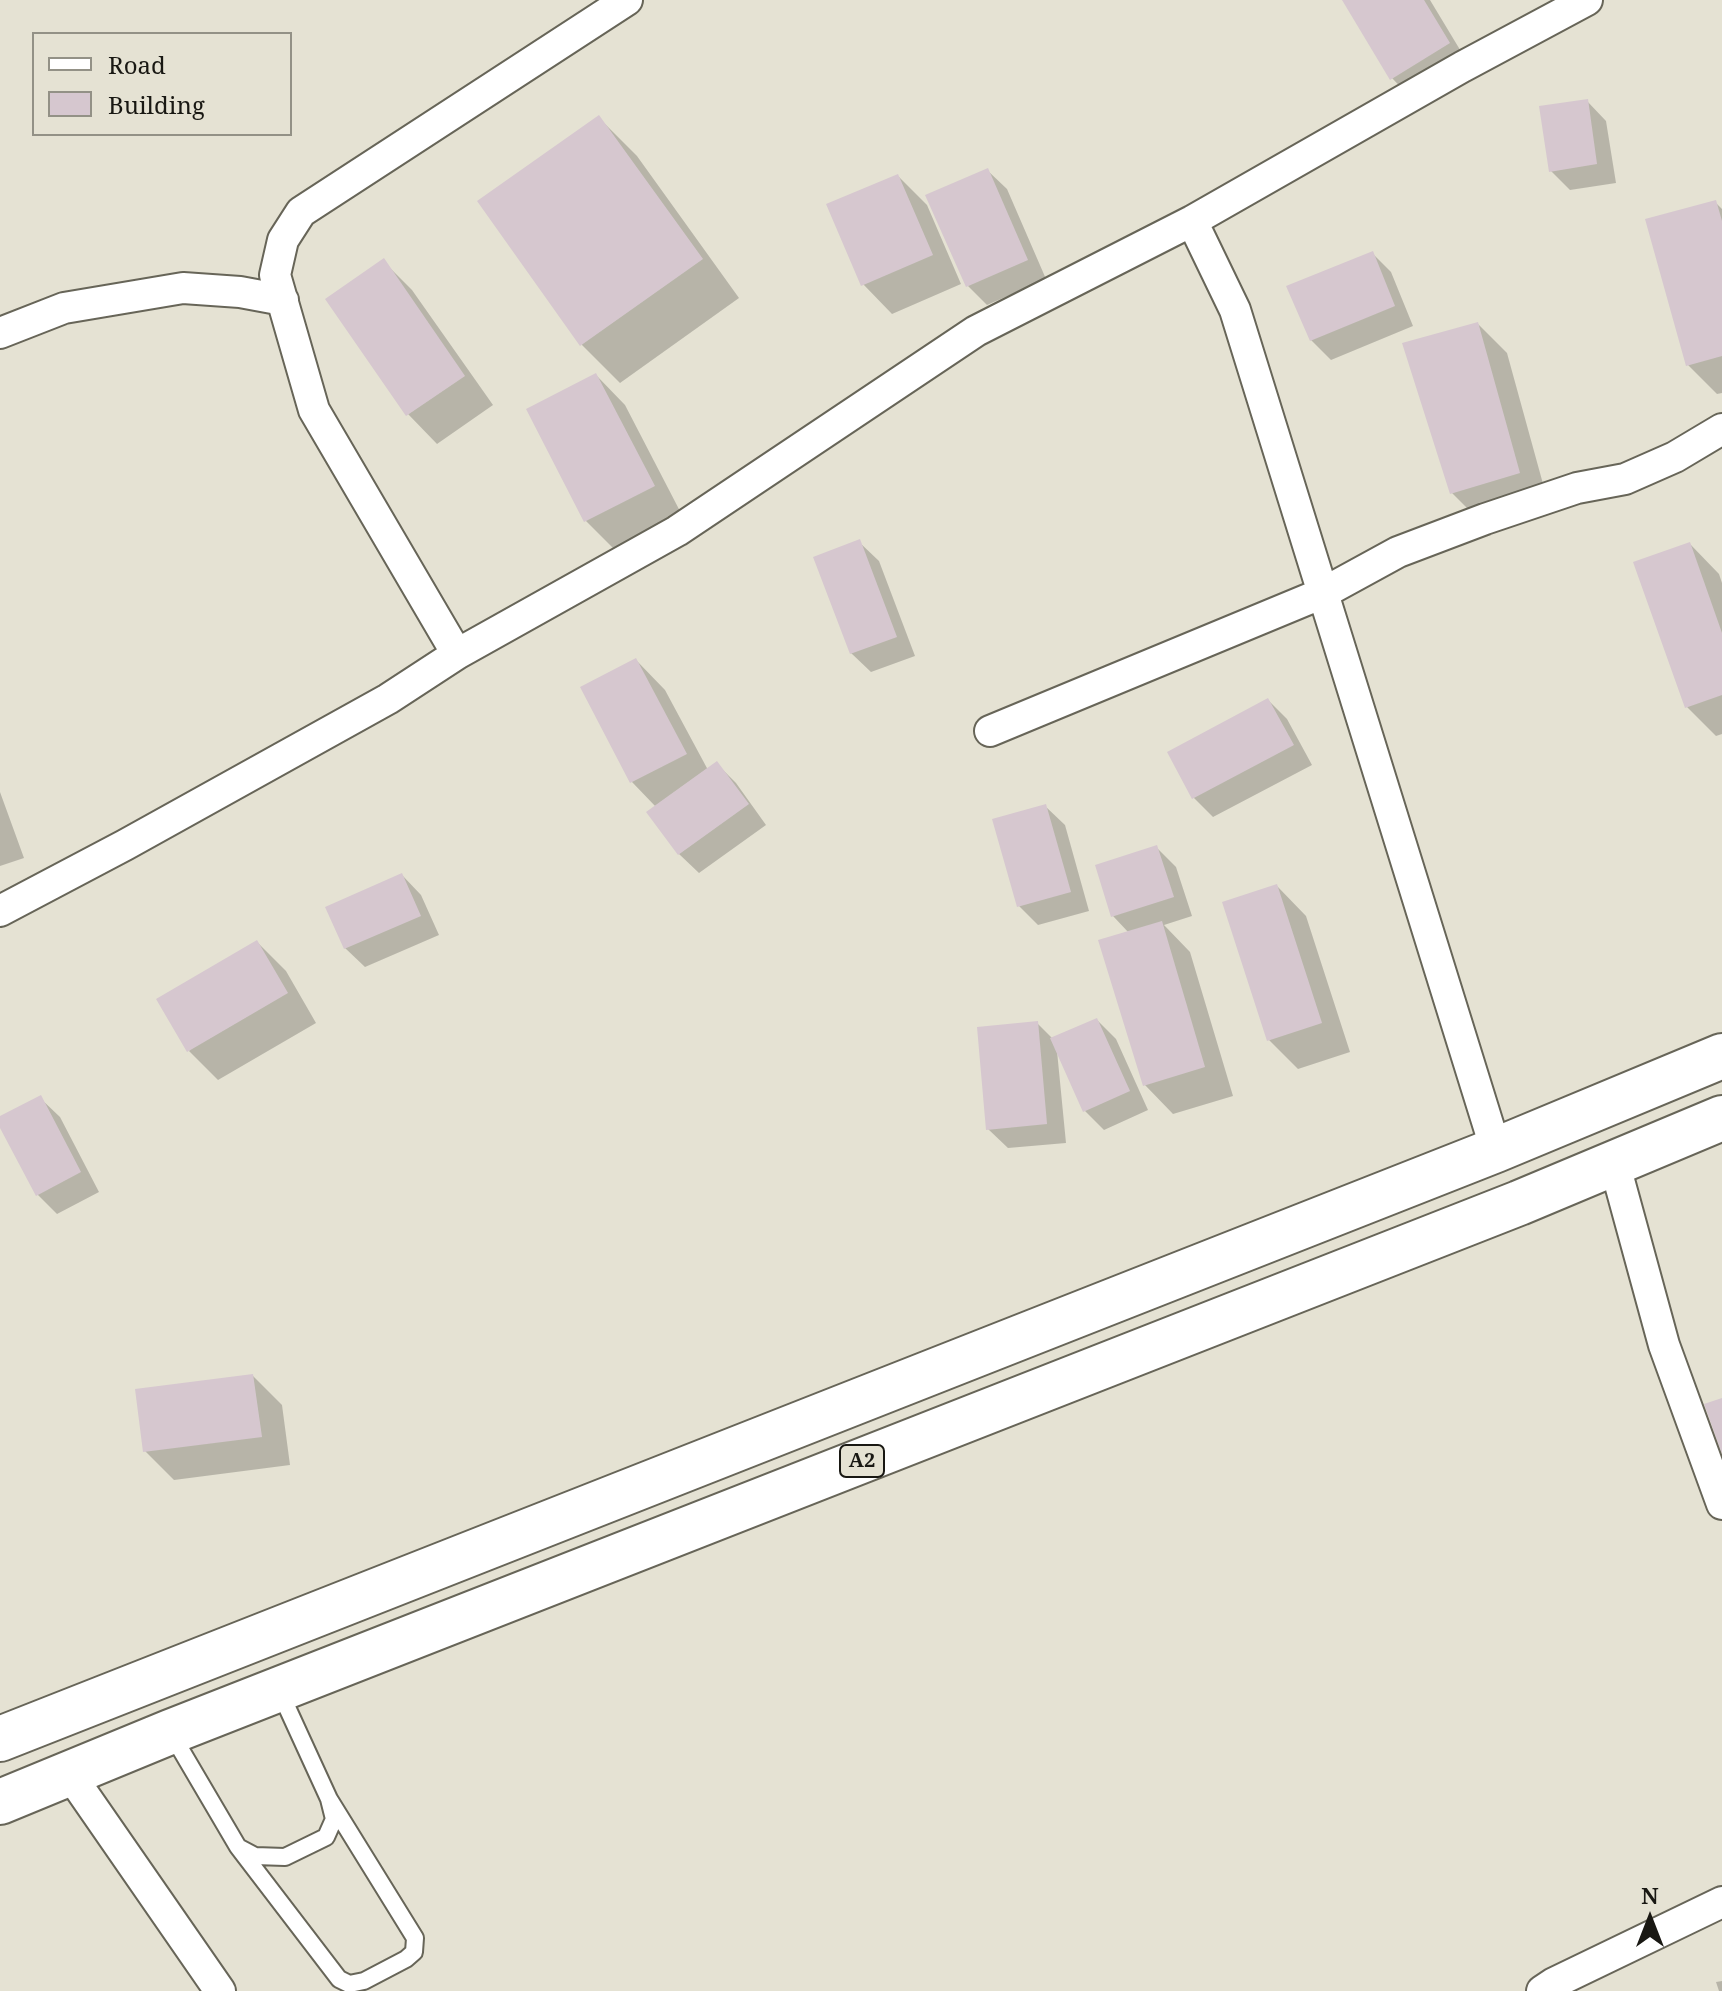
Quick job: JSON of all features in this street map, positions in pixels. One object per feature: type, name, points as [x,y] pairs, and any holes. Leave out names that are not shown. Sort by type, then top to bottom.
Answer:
[{"type":"highway","points":[[0,1739],[1496,1150],[1722,1056]]},
{"type":"highway","name":"A2","points":[[0,1802],[279,1689],[1519,1203],[1722,1118]]},
{"type":"street","points":[[457,654],[314,410],[275,275],[283,240],[301,212],[627,0]]},
{"type":"street","points":[[0,911],[374,707],[457,654],[677,531],[976,331],[1192,221],[1462,67],[1587,0]]},
{"type":"street","points":[[1192,221],[1235,310],[1496,1150]]},
{"type":"street","points":[[0,333],[64,308],[183,288],[240,292],[283,300]]},
{"type":"street","points":[[990,731],[1323,593],[1398,552],[1577,488],[1625,479],[1675,457],[1722,429]]},
{"type":"street","points":[[1614,1162],[1664,1345],[1722,1504]]},
{"type":"street","points":[[69,1773],[220,1991]]},
{"type":"street","points":[[1542,1991],[1722,1902]]},
{"type":"lane","points":[[170,1732],[238,1847],[339,1979],[349,1984],[364,1981],[406,1959],[414,1952],[415,1938],[329,1799],[279,1689]]},
{"type":"lane","points":[[238,1847],[255,1856],[285,1857],[326,1837],[334,1819],[329,1799]]},
{"type":"building","points":[[1342,0],[1424,0],[1450,43],[1390,80]]},
{"type":"building","points":[[1588,99],[1597,164],[1549,172],[1539,106]]},
{"type":"building","points":[[599,115],[703,259],[580,346],[477,201]]},
{"type":"building","points":[[988,168],[1028,260],[966,287],[925,195]]},
{"type":"building","points":[[898,174],[933,255],[861,286],[826,204]]},
{"type":"building","points":[[1716,200],[1722,221],[1722,356],[1686,366],[1645,219]]},
{"type":"building","points":[[1373,251],[1395,306],[1310,341],[1286,286]]},
{"type":"building","points":[[384,258],[465,376],[406,416],[325,299]]},
{"type":"building","points":[[1478,322],[1520,473],[1450,494],[1402,343]]},
{"type":"building","points":[[596,373],[655,486],[584,522],[526,409]]},
{"type":"building","points":[[860,539],[897,637],[850,654],[813,557]]},
{"type":"building","points":[[1690,542],[1722,633],[1722,695],[1685,708],[1633,562]]},
{"type":"building","points":[[636,658],[687,754],[630,783],[580,687]]},
{"type":"building","points":[[1268,698],[1294,745],[1192,799],[1167,752]]},
{"type":"building","points":[[717,761],[749,804],[678,855],[646,812]]},
{"type":"building","points":[[1046,804],[1071,892],[1017,907],[992,819]]},
{"type":"building","points":[[1157,845],[1174,897],[1111,917],[1095,865]]},
{"type":"building","points":[[402,873],[421,916],[344,949],[325,907]]},
{"type":"building","points":[[1277,884],[1322,1023],[1267,1041],[1222,902]]},
{"type":"building","points":[[1162,921],[1205,1067],[1143,1086],[1098,940]]},
{"type":"building","points":[[257,940],[288,993],[187,1052],[156,999]]},
{"type":"building","points":[[1097,1018],[1130,1091],[1083,1112],[1050,1038]]},
{"type":"building","points":[[1038,1021],[1047,1124],[986,1130],[977,1027]]},
{"type":"building","points":[[41,1095],[81,1172],[36,1196],[0,1128],[0,1116]]},
{"type":"building","points":[[253,1374],[262,1437],[143,1452],[135,1389]]},
{"type":"building","points":[[1722,1398],[1722,1454],[1704,1404]]}]
